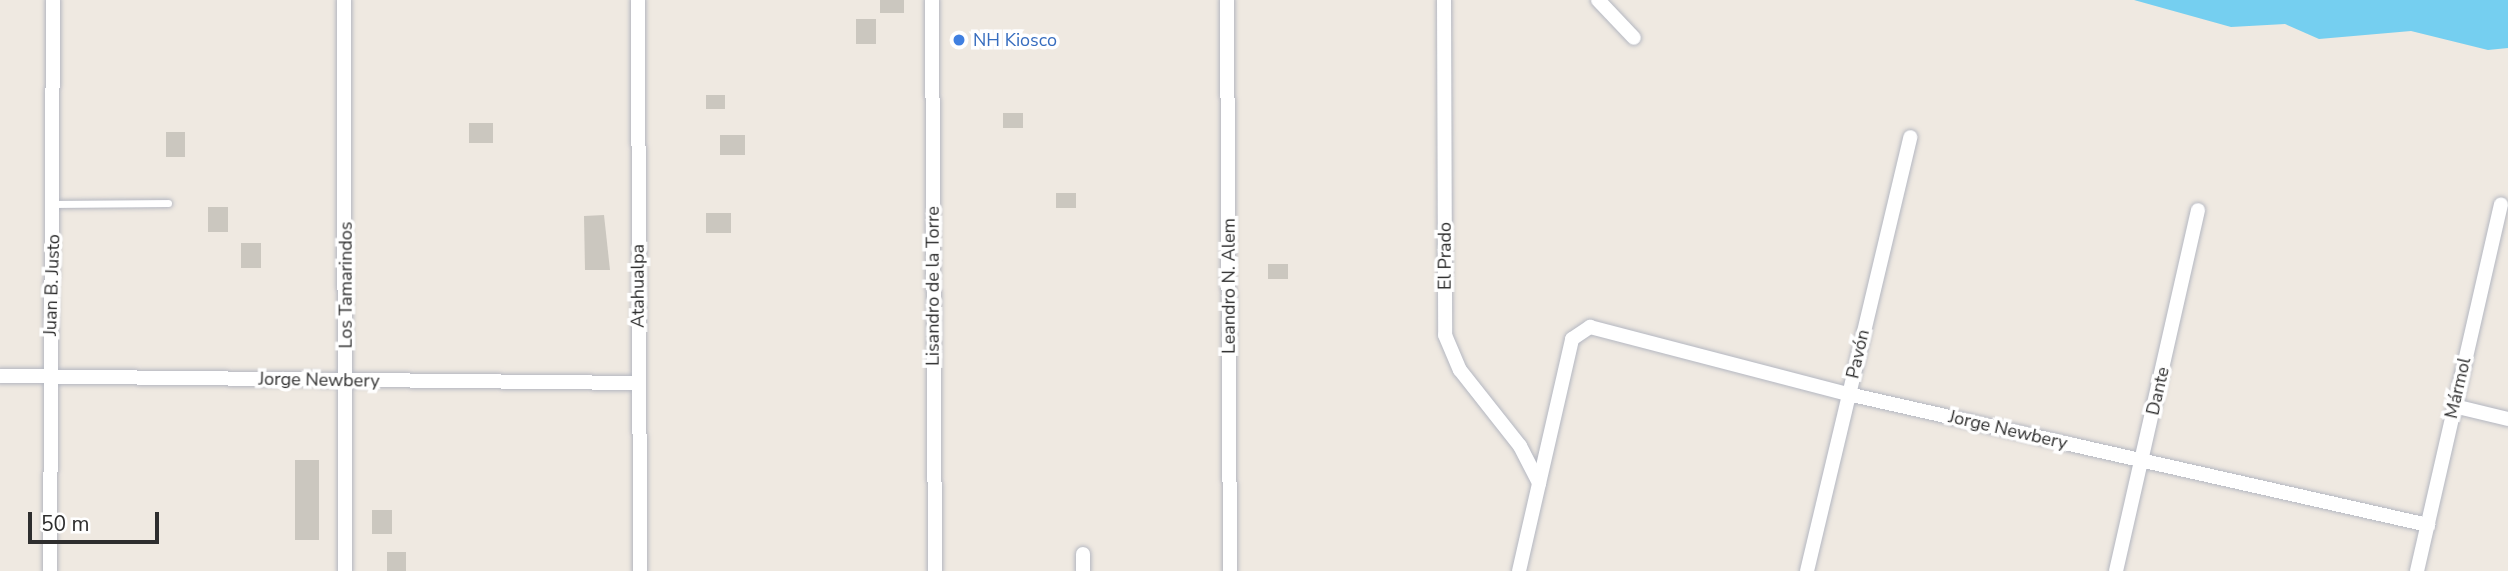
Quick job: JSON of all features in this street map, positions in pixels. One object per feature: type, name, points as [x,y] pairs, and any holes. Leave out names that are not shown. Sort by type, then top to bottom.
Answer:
[{"type":"street","name":"Juan B. Justo","points":[[50,571],[50,376],[55,204],[53,0]]},
{"type":"street","name":"Los Tamarindos","points":[[344,0],[347,380],[345,571]]},
{"type":"street","name":"Atahualpa","points":[[638,0],[640,571]]},
{"type":"street","name":"Lisandro de la Torre","points":[[932,0],[935,571]]},
{"type":"street","name":"Leandro N. Alem","points":[[1227,0],[1230,571]]},
{"type":"street","name":"El Prado","points":[[1444,0],[1446,335],[1460,370],[1520,446],[1539,483]]},
{"type":"street","points":[[1598,0],[1634,38]]},
{"type":"street","name":"Pavón","points":[[1807,571],[1910,137]]},
{"type":"street","name":"Mármol","points":[[2417,571],[2501,205]]},
{"type":"street","name":"Dante","points":[[2116,571],[2199,210]]},
{"type":"street","name":"Jorge Newbery","points":[[1548,444],[1572,339],[1590,327],[1848,394],[2428,525]]},
{"type":"street","name":"Jorge Newbery","points":[[0,376],[638,383]]},
{"type":"street","points":[[2454,406],[2508,419]]},
{"type":"street","points":[[1519,571],[1548,444],[1520,446]]},
{"type":"street","points":[[1083,554],[1083,571]]},
{"type":"lane","points":[[55,204],[168,202]]},
{"type":"water","points":[[2134,0],[2508,0],[2508,48],[2488,50],[2411,31],[2319,39],[2285,24],[2231,27]]},
{"type":"building","points":[[880,0],[904,0],[904,13],[880,13]]},
{"type":"building","points":[[856,19],[876,19],[876,44],[856,44]]},
{"type":"building","points":[[706,95],[725,95],[725,109],[706,109]]},
{"type":"building","points":[[1003,113],[1023,113],[1023,128],[1003,128]]},
{"type":"building","points":[[469,123],[493,123],[493,143],[469,143]]},
{"type":"building","points":[[166,132],[185,132],[185,157],[166,157]]},
{"type":"building","points":[[720,135],[745,135],[745,155],[720,155]]},
{"type":"building","points":[[1056,193],[1076,193],[1076,208],[1056,208]]},
{"type":"building","points":[[208,207],[228,207],[228,232],[208,232]]},
{"type":"building","points":[[706,213],[731,213],[731,233],[706,233]]},
{"type":"building","points":[[604,215],[610,270],[585,270],[584,216]]},
{"type":"building","points":[[241,243],[261,243],[261,268],[241,268]]},
{"type":"building","points":[[1268,264],[1288,264],[1288,279],[1268,279]]},
{"type":"building","points":[[295,460],[319,460],[319,540],[295,540]]},
{"type":"building","points":[[372,510],[392,510],[392,534],[372,534]]},
{"type":"building","points":[[387,552],[406,552],[406,571],[387,571]]},
{"type":"place","name":"NH Kiosco","points":[[959,40]]}]
